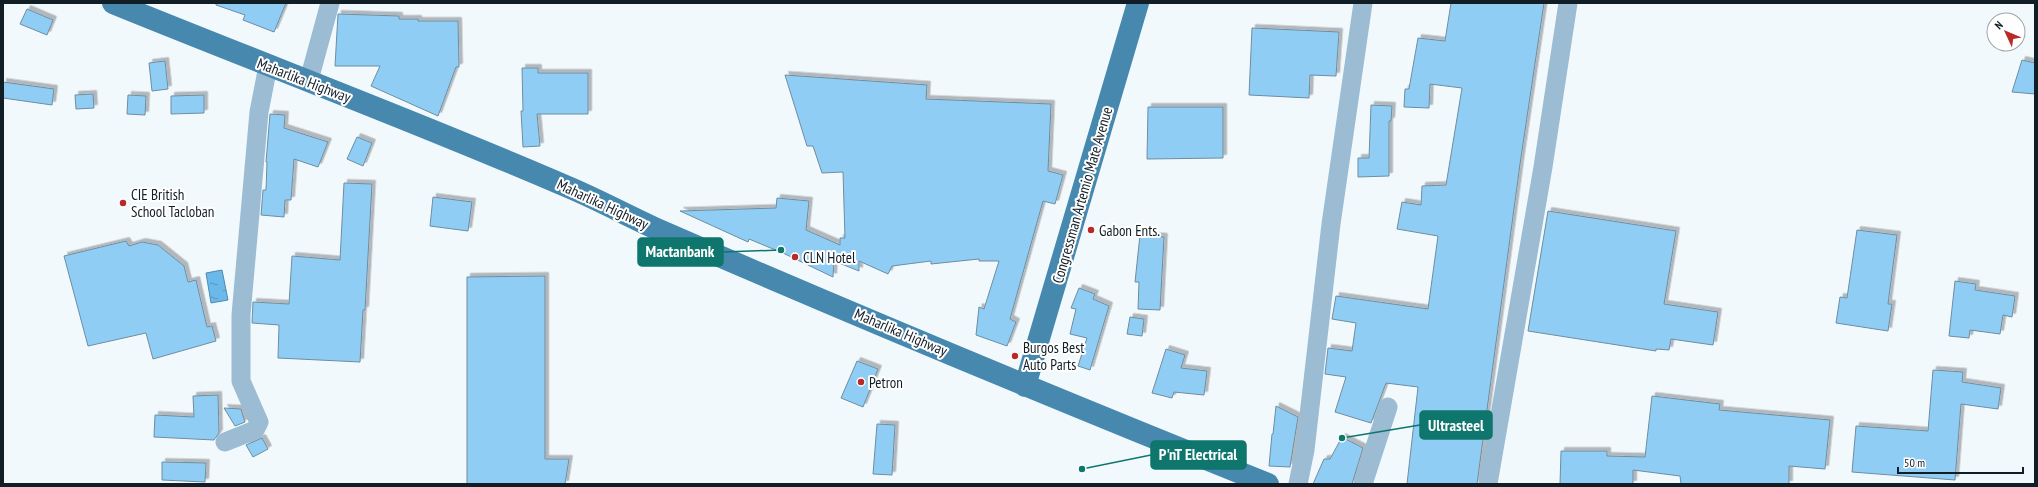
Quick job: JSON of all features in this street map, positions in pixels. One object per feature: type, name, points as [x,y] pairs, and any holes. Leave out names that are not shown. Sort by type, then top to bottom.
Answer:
[{"type":"main road","name":"Maharlika Highway","points":[[113,3],[268,66],[309,80],[564,185],[658,229],[1025,386],[1268,484]]},
{"type":"main road","name":"Congressman Artemio Mate Avenue","points":[[1025,386],[1130,38],[1138,3]]},
{"type":"street","points":[[309,80],[330,3]]},
{"type":"street","points":[[1298,484],[1305,450],[1331,224],[1363,3]]},
{"type":"street","points":[[1488,484],[1543,167],[1568,3]]},
{"type":"street","points":[[225,442],[255,430],[259,422],[241,381],[241,315],[259,112],[268,66]]},
{"type":"street","points":[[1363,484],[1388,407]]},
{"type":"water","points":[[222,270],[228,300],[211,303],[206,273]]},
{"type":"building","points":[[216,3],[286,3],[274,32],[243,20],[245,15],[216,5]]},
{"type":"building","points":[[1451,3],[1544,3],[1520,164],[1477,484],[1407,484],[1418,387],[1386,383],[1371,423],[1335,412],[1346,377],[1325,374],[1328,348],[1352,351],[1356,323],[1332,319],[1336,296],[1428,309],[1438,236],[1397,229],[1402,202],[1421,205],[1422,186],[1446,185],[1462,88],[1430,84],[1429,108],[1404,107],[1405,89],[1409,89],[1418,38],[1445,41]]},
{"type":"building","points":[[27,9],[53,20],[47,35],[20,24]]},
{"type":"building","points":[[338,14],[399,16],[399,19],[418,19],[418,21],[458,21],[459,67],[456,67],[438,116],[371,86],[380,66],[335,66]]},
{"type":"building","points":[[1252,28],[1339,32],[1336,76],[1310,75],[1309,98],[1249,95]]},
{"type":"building","points":[[2022,60],[2035,63],[2035,94],[2012,92]]},
{"type":"building","points":[[165,61],[168,89],[152,91],[149,63]]},
{"type":"building","points":[[522,68],[538,68],[538,73],[588,73],[588,114],[537,114],[540,146],[523,147],[521,111],[523,111]]},
{"type":"building","points":[[785,75],[927,85],[926,99],[1051,104],[1048,171],[1063,175],[1055,204],[1043,201],[1010,319],[1016,322],[1007,346],[976,335],[979,307],[984,309],[999,261],[979,261],[979,259],[931,264],[931,261],[892,266],[888,274],[859,261],[859,271],[834,261],[833,277],[785,254],[749,239],[748,242],[680,211],[776,208],[777,198],[809,201],[806,230],[840,245],[840,238],[845,238],[843,172],[822,173],[813,146],[807,146]]},
{"type":"building","points":[[3,82],[54,89],[52,105],[3,98]]},
{"type":"building","points":[[93,94],[94,108],[76,109],[75,95]]},
{"type":"building","points":[[128,95],[146,96],[145,115],[127,114]]},
{"type":"building","points":[[204,95],[204,113],[171,114],[171,96]]},
{"type":"building","points":[[1371,105],[1392,106],[1391,121],[1389,121],[1389,176],[1358,177],[1358,158],[1369,158]]},
{"type":"building","points":[[1148,107],[1223,107],[1223,158],[1147,159]]},
{"type":"building","points":[[270,114],[285,115],[284,128],[328,142],[318,167],[294,159],[291,200],[285,200],[284,217],[261,215],[263,190],[266,190],[266,162]]},
{"type":"building","points":[[357,137],[372,143],[363,166],[347,159]]},
{"type":"building","points":[[344,183],[372,184],[365,310],[363,310],[360,362],[278,358],[279,325],[252,323],[253,302],[289,304],[292,256],[340,260]]},
{"type":"building","points":[[433,197],[472,202],[468,231],[430,226]]},
{"type":"building","points":[[1548,211],[1676,231],[1664,304],[1718,312],[1713,345],[1671,339],[1669,350],[1656,349],[1656,351],[1528,331]]},
{"type":"building","points":[[1857,230],[1897,235],[1888,304],[1892,304],[1888,331],[1836,323],[1840,297],[1847,298]]},
{"type":"building","points":[[1140,235],[1164,237],[1160,310],[1138,309],[1139,282],[1135,282]]},
{"type":"building","points":[[126,241],[129,246],[142,242],[158,245],[184,266],[188,282],[196,280],[207,327],[212,326],[216,341],[153,359],[146,333],[88,346],[64,256]]},
{"type":"building","points":[[545,276],[545,459],[569,459],[565,484],[467,484],[467,277]]},
{"type":"building","points":[[1955,281],[1976,284],[1975,290],[2015,296],[2012,317],[2003,315],[2000,334],[1970,330],[1969,338],[1949,336]]},
{"type":"building","points":[[1079,288],[1095,294],[1093,299],[1109,306],[1090,370],[1078,366],[1087,338],[1070,334],[1076,309],[1071,308]]},
{"type":"building","points":[[1130,317],[1144,319],[1142,336],[1127,334]]},
{"type":"building","points":[[1166,349],[1185,355],[1181,368],[1207,371],[1204,395],[1174,392],[1172,398],[1152,393]]},
{"type":"building","name":"Petron","points":[[857,361],[878,369],[863,407],[841,398]]},
{"type":"building","points":[[1933,370],[1963,372],[1962,382],[2001,388],[1998,409],[1961,404],[1955,480],[1852,472],[1856,426],[1928,431]]},
{"type":"building","points":[[218,395],[219,433],[214,440],[154,437],[155,415],[194,417],[193,396]]},
{"type":"building","points":[[1652,396],[1720,404],[1719,410],[1830,420],[1825,469],[1789,466],[1789,484],[1681,484],[1680,476],[1633,470],[1633,484],[1560,484],[1561,451],[1607,451],[1607,456],[1645,457]]},
{"type":"building","points":[[1276,406],[1298,417],[1290,467],[1269,466]]},
{"type":"building","points":[[224,408],[241,409],[245,422],[235,426]]},
{"type":"building","points":[[877,424],[895,425],[892,475],[873,474]]},
{"type":"building","points":[[1342,437],[1363,448],[1352,484],[1313,484],[1324,459],[1330,459]]},
{"type":"building","points":[[262,438],[268,449],[253,457],[246,445]]},
{"type":"building","points":[[162,462],[206,463],[205,482],[162,480]]},
{"type":"place","name":"CIE British School Tacloban","points":[[123,203]]},
{"type":"place","name":"Gabon Ents.","points":[[1091,230]]},
{"type":"place","name":"Mactanbank","points":[[781,250]]},
{"type":"place","name":"CLN Hotel","points":[[795,257]]},
{"type":"place","name":"Burgos Best Auto Parts","points":[[1015,356]]},
{"type":"place","name":"Petron","points":[[861,382]]},
{"type":"place","name":"Ultrasteel","points":[[1342,438]]},
{"type":"place","name":"P'nT Electrical","points":[[1082,469]]}]
